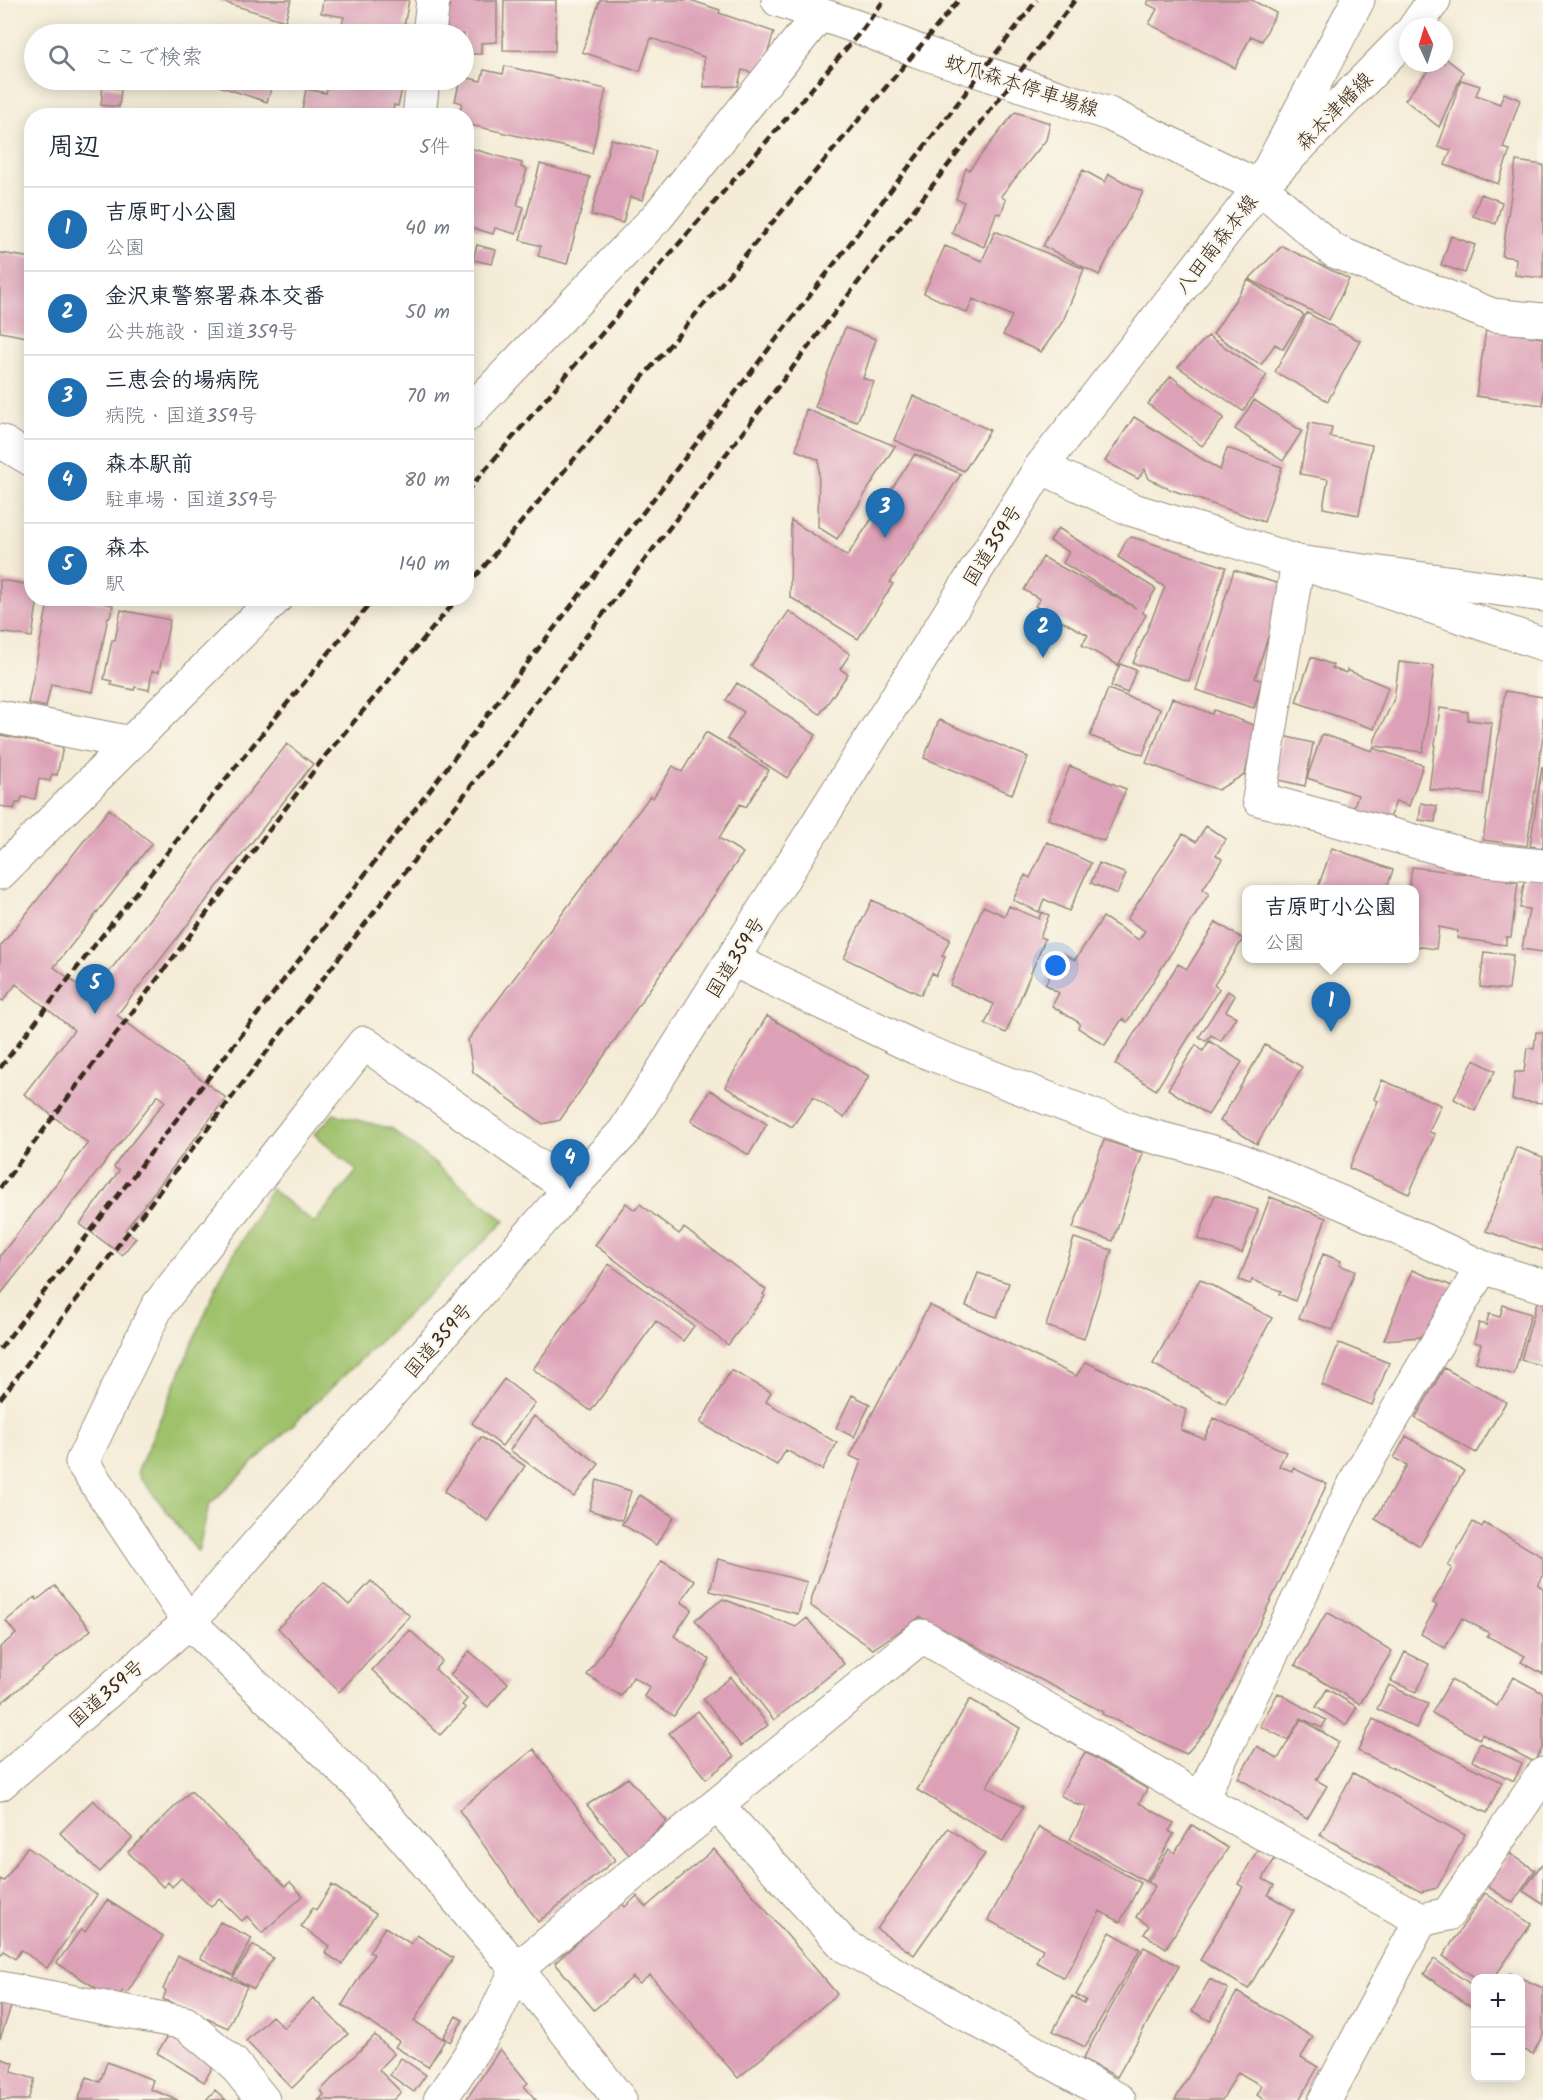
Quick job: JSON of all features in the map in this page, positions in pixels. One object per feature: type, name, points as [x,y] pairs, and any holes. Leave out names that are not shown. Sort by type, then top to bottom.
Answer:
[{"type":"main road","points":[[430,24],[433,0]]},
{"type":"main road","name":"蚊爪森本停車場線","points":[[778,0],[918,51],[1109,114],[1260,187],[1334,251],[1492,315],[1543,320]]},
{"type":"main road","name":"八田南森本線","points":[[1041,467],[1260,187],[1358,0]]},
{"type":"main road","points":[[1421,18],[1434,0]]},
{"type":"main road","points":[[474,408],[658,216],[819,15]]},
{"type":"main road","name":"森本津幡線","points":[[1260,187],[1399,44]]},
{"type":"main road","points":[[420,108],[422,90]]},
{"type":"main road","points":[[0,441],[24,455]]},
{"type":"main road","points":[[1041,467],[1130,509],[1298,562],[1543,644]]},
{"type":"main road","name":"国道359号","points":[[0,1784],[189,1622],[570,1189],[624,1132],[1041,467]]},
{"type":"main road","points":[[1298,562],[1543,595]]},
{"type":"main road","points":[[1298,562],[1259,799],[1484,860],[1543,866]]},
{"type":"main road","points":[[0,873],[131,743],[263,606]]},
{"type":"main road","points":[[0,717],[131,743]]},
{"type":"main road","points":[[733,960],[916,1048],[1136,1132],[1235,1158],[1347,1205],[1482,1268],[1543,1286]]},
{"type":"main road","points":[[570,1189],[364,1043],[157,1307],[82,1462],[189,1622],[362,1788],[517,1969],[620,2100]]},
{"type":"main road","points":[[1202,1800],[1358,1477],[1482,1268]]},
{"type":"main road","points":[[440,2100],[491,2023],[517,1969],[922,1636],[1202,1800],[1421,1920],[1448,1914],[1543,1774]]},
{"type":"main road","points":[[717,1805],[845,1946],[1119,2100]]},
{"type":"main road","points":[[1325,2100],[1421,1920]]},
{"type":"main road","points":[[0,1988],[185,2023],[233,2063],[263,2100]]},
{"type":"green space","points":[[334,1114],[392,1129],[505,1221],[209,1505],[198,1552],[137,1473],[222,1274],[271,1189],[314,1223],[357,1171],[314,1134]]},
{"type":"building","points":[[217,0],[291,0],[285,21]]},
{"type":"building","points":[[323,0],[409,0],[404,24],[342,24],[344,17],[321,13]]},
{"type":"building","points":[[448,0],[497,0],[497,42],[481,43],[481,54],[474,54],[474,24],[447,24]]},
{"type":"building","points":[[504,0],[556,0],[555,51],[503,50]]},
{"type":"building","points":[[600,0],[654,2],[654,0],[690,0],[720,10],[719,13],[774,32],[765,61],[753,73],[742,70],[738,86],[704,87],[704,57],[651,38],[640,71],[582,52]]},
{"type":"building","points":[[1149,0],[1252,0],[1276,13],[1262,41],[1251,36],[1235,68],[1149,24],[1157,9],[1147,4]]},
{"type":"building","points":[[1453,64],[1463,72],[1439,127],[1405,100],[1427,72],[1453,72]]},
{"type":"building","points":[[505,66],[606,89],[592,153],[474,126],[474,108],[461,108],[462,103],[455,101],[458,90],[474,90],[474,79],[481,81],[484,70],[503,74]]},
{"type":"building","points":[[1461,80],[1480,86],[1476,95],[1500,104],[1504,93],[1520,100],[1503,148],[1510,150],[1498,184],[1445,165],[1451,150],[1438,147]]},
{"type":"building","points":[[103,90],[121,90],[119,107],[101,105]]},
{"type":"building","points":[[231,90],[271,90],[267,102]]},
{"type":"building","points":[[306,90],[326,93],[327,90],[402,90],[398,106],[394,105],[393,108],[302,108]]},
{"type":"building","points":[[1015,112],[1050,123],[1046,140],[1001,196],[1006,200],[1001,214],[996,213],[984,247],[952,233],[964,202],[956,199],[966,168],[969,170]]},
{"type":"building","points":[[611,139],[656,151],[643,200],[630,197],[623,223],[591,215]]},
{"type":"building","points":[[474,149],[522,163],[521,167],[527,169],[517,205],[524,207],[516,234],[495,228],[493,234],[474,228]]},
{"type":"building","points":[[1516,161],[1543,165],[1543,278],[1515,275],[1516,258],[1502,256]]},
{"type":"building","points":[[540,164],[590,177],[567,264],[538,256],[541,246],[520,240]]},
{"type":"building","points":[[1083,170],[1105,182],[1109,174],[1143,192],[1099,275],[1043,246]]},
{"type":"building","points":[[1481,194],[1502,202],[1496,224],[1473,216]]},
{"type":"building","points":[[995,231],[1084,269],[1063,321],[1041,352],[1003,335],[1012,316],[973,299],[967,313],[924,293],[945,246],[982,261]]},
{"type":"building","points":[[1451,236],[1475,245],[1465,273],[1441,265]]},
{"type":"building","points":[[477,245],[496,250],[492,264],[474,260]]},
{"type":"building","points":[[1282,246],[1349,279],[1329,320],[1249,279]]},
{"type":"building","points":[[0,253],[24,257],[24,336],[0,332]]},
{"type":"building","points":[[1248,280],[1304,315],[1283,349],[1275,344],[1261,365],[1213,334]]},
{"type":"building","points":[[1307,313],[1360,341],[1328,401],[1275,372]]},
{"type":"building","points":[[845,328],[876,339],[863,378],[874,382],[857,422],[815,407]]},
{"type":"building","points":[[1486,330],[1543,338],[1543,405],[1476,396]]},
{"type":"building","points":[[1208,336],[1267,375],[1243,411],[1178,367]]},
{"type":"building","points":[[1171,376],[1224,418],[1202,446],[1148,404]]},
{"type":"building","points":[[913,396],[990,430],[964,471],[894,440]]},
{"type":"building","points":[[1254,400],[1302,431],[1283,461],[1235,429]]},
{"type":"building","points":[[806,409],[895,446],[837,539],[818,527],[819,460],[796,450]]},
{"type":"building","points":[[1134,417],[1220,470],[1227,448],[1282,467],[1264,522],[1169,489],[1149,479],[1145,469],[1138,479],[1105,461]]},
{"type":"building","points":[[1309,423],[1332,427],[1330,437],[1372,445],[1359,515],[1323,508],[1328,479],[1300,474]]},
{"type":"building","points":[[915,454],[961,474],[890,582],[893,584],[858,639],[790,597],[791,520],[847,556]]},
{"type":"building","points":[[1058,528],[1156,589],[1142,612],[1146,615],[1118,665],[1082,645],[1088,635],[1035,606],[1040,599],[1024,590],[1043,557],[1136,608],[1063,563],[1069,552],[1050,541]]},
{"type":"building","points":[[1132,537],[1226,567],[1189,681],[1133,663],[1165,587],[1118,557],[1127,539]]},
{"type":"building","points":[[1234,570],[1286,586],[1272,638],[1268,637],[1255,678],[1262,681],[1254,708],[1196,690]]},
{"type":"building","points":[[0,580],[24,584],[24,606],[37,606],[32,637],[0,632]]},
{"type":"building","points":[[47,606],[113,606],[110,617],[108,617],[93,692],[51,684],[46,707],[28,703]]},
{"type":"building","points":[[121,610],[170,620],[159,672],[152,671],[149,690],[135,687],[134,690],[111,685],[112,681],[104,679]]},
{"type":"building","points":[[789,611],[850,654],[840,669],[848,674],[820,714],[751,666]]},
{"type":"building","points":[[1311,657],[1333,665],[1332,668],[1346,673],[1347,670],[1388,687],[1374,729],[1296,702]]},
{"type":"building","points":[[1399,662],[1434,666],[1423,752],[1374,746],[1375,739],[1394,699]]},
{"type":"building","points":[[1120,664],[1136,670],[1127,693],[1111,686]]},
{"type":"building","points":[[737,683],[816,735],[787,778],[727,739],[744,712],[726,700]]},
{"type":"building","points":[[1108,689],[1160,709],[1143,755],[1090,736]]},
{"type":"building","points":[[1505,691],[1543,697],[1543,735],[1527,846],[1483,840]]},
{"type":"building","points":[[1172,698],[1212,714],[1214,710],[1256,726],[1245,774],[1218,790],[1146,763]]},
{"type":"building","points":[[1440,708],[1468,712],[1468,720],[1492,723],[1483,795],[1429,789]]},
{"type":"building","points":[[939,720],[1028,757],[1012,794],[924,758]]},
{"type":"building","points":[[706,732],[769,770],[746,807],[740,804],[719,838],[743,853],[560,1120],[543,1124],[473,1072],[468,1040],[650,796],[653,798],[673,766],[682,772]]},
{"type":"building","points":[[1322,734],[1423,765],[1409,806],[1396,801],[1388,824],[1352,812],[1358,795],[1307,778]]},
{"type":"building","points":[[0,735],[63,747],[57,775],[52,774],[50,781],[39,779],[35,799],[22,797],[14,809],[0,806]]},
{"type":"building","points":[[1283,736],[1313,743],[1305,786],[1274,779]]},
{"type":"building","points":[[287,744],[313,764],[117,1015],[226,1098],[125,1230],[136,1238],[122,1255],[80,1224],[119,1171],[114,1167],[119,1159],[165,1101],[158,1095],[0,1295],[0,1256],[88,1143],[24,1094],[74,1030],[16,984],[3,1001],[0,999],[0,947],[109,809],[152,843],[54,967],[91,995]]},
{"type":"building","points":[[1070,766],[1126,789],[1104,841],[1048,819]]},
{"type":"building","points":[[1543,767],[1543,848],[1530,846]]},
{"type":"building","points":[[1421,803],[1437,806],[1435,822],[1419,820]]},
{"type":"building","points":[[1206,826],[1226,839],[1216,855],[1222,859],[1203,889],[1209,894],[1127,1022],[1122,1019],[1105,1045],[1078,1028],[1080,1023],[1052,1006],[1059,993],[1045,984],[1064,954],[1075,960],[1103,917],[1139,940],[1145,931],[1127,919],[1183,834],[1196,842]]},
{"type":"building","points":[[1047,842],[1091,863],[1069,911],[1044,899],[1039,912],[1013,900],[1025,875],[1030,878]]},
{"type":"building","points":[[1332,848],[1393,870],[1388,885],[1319,885]]},
{"type":"building","points":[[1099,863],[1126,874],[1117,894],[1091,883]]},
{"type":"building","points":[[1412,867],[1489,877],[1489,872],[1508,875],[1507,881],[1518,882],[1511,937],[1506,937],[1506,945],[1457,938],[1458,931],[1439,927],[1436,949],[1419,947],[1419,885],[1410,885]]},
{"type":"building","points":[[1525,877],[1543,880],[1543,952],[1522,949],[1529,909],[1520,908]]},
{"type":"building","points":[[872,900],[950,939],[936,976],[932,973],[921,995],[844,958]]},
{"type":"building","points":[[983,906],[1005,916],[1009,906],[1039,919],[1041,912],[1049,915],[1040,937],[1045,939],[1006,1033],[985,1024],[994,1004],[950,985]]},
{"type":"building","points":[[1216,922],[1242,938],[1214,985],[1219,989],[1156,1090],[1115,1064],[1178,964],[1187,969]]},
{"type":"building","points":[[1484,952],[1513,955],[1509,990],[1480,987]]},
{"type":"building","points":[[1228,991],[1235,996],[1226,1011],[1236,1017],[1221,1041],[1211,1035],[1206,1041],[1199,1037]]},
{"type":"building","points":[[767,1016],[869,1076],[844,1118],[813,1097],[792,1127],[725,1087]]},
{"type":"building","points":[[1536,1032],[1543,1033],[1543,1103],[1512,1100],[1515,1072],[1524,1072],[1527,1048],[1534,1049]]},
{"type":"building","points":[[1209,1041],[1242,1062],[1208,1115],[1168,1089],[1196,1045],[1203,1051]]},
{"type":"building","points":[[1265,1045],[1302,1067],[1257,1144],[1220,1121]]},
{"type":"building","points":[[1474,1060],[1495,1071],[1475,1111],[1454,1099]]},
{"type":"building","points":[[1382,1080],[1441,1105],[1429,1132],[1435,1134],[1409,1194],[1349,1168],[1378,1101],[1374,1099]]},
{"type":"building","points":[[710,1090],[767,1124],[749,1155],[691,1121]]},
{"type":"building","points":[[1104,1140],[1143,1153],[1113,1241],[1073,1228]]},
{"type":"building","points":[[1516,1147],[1543,1157],[1543,1251],[1486,1231]]},
{"type":"building","points":[[1215,1195],[1258,1210],[1242,1253],[1198,1239]]},
{"type":"building","points":[[1270,1197],[1326,1218],[1295,1301],[1279,1294],[1281,1291],[1252,1280],[1250,1284],[1239,1280]]},
{"type":"building","points":[[626,1203],[635,1210],[640,1204],[679,1234],[684,1228],[766,1290],[763,1294],[765,1296],[728,1345],[595,1245]]},
{"type":"building","points":[[1074,1238],[1112,1250],[1084,1339],[1046,1326]]},
{"type":"building","points":[[1323,1254],[1341,1261],[1339,1265],[1355,1271],[1333,1330],[1299,1318]]},
{"type":"building","points":[[609,1264],[694,1326],[683,1341],[656,1321],[591,1411],[533,1369]]},
{"type":"building","points":[[1412,1270],[1452,1286],[1442,1313],[1420,1337],[1384,1340]]},
{"type":"building","points":[[978,1273],[1009,1283],[997,1317],[966,1306]]},
{"type":"building","points":[[1200,1279],[1272,1318],[1225,1404],[1153,1364]]},
{"type":"building","points":[[1538,1298],[1543,1300],[1543,1366],[1521,1360]]},
{"type":"building","points":[[929,1305],[1076,1376],[1086,1362],[1186,1410],[1181,1430],[1204,1439],[1214,1418],[1286,1452],[1279,1466],[1292,1471],[1293,1468],[1327,1484],[1210,1726],[1186,1754],[1102,1714],[1103,1712],[920,1617],[873,1649],[811,1606],[812,1597],[861,1461],[850,1456]]},
{"type":"building","points":[[1503,1305],[1531,1314],[1514,1375],[1476,1362],[1481,1344],[1474,1342],[1479,1323],[1486,1325],[1489,1314],[1500,1317]]},
{"type":"building","points":[[1339,1343],[1389,1363],[1372,1405],[1322,1385]]},
{"type":"building","points":[[1444,1368],[1506,1402],[1476,1453],[1415,1418]]},
{"type":"building","points":[[731,1370],[771,1392],[766,1402],[837,1443],[822,1470],[786,1450],[777,1465],[700,1423]]},
{"type":"building","points":[[504,1379],[535,1403],[502,1446],[472,1423]]},
{"type":"building","points":[[852,1395],[870,1404],[854,1437],[836,1428]]},
{"type":"building","points":[[534,1416],[599,1464],[574,1497],[510,1450]]},
{"type":"building","points":[[1406,1436],[1464,1471],[1420,1546],[1375,1519],[1407,1465],[1394,1458]]},
{"type":"building","points":[[481,1437],[525,1466],[488,1521],[444,1492]]},
{"type":"building","points":[[597,1480],[631,1491],[622,1520],[589,1510]]},
{"type":"building","points":[[640,1495],[674,1517],[656,1545],[622,1524]]},
{"type":"building","points":[[1473,1522],[1482,1527],[1484,1523],[1543,1557],[1543,1576],[1538,1585],[1543,1588],[1543,1674],[1521,1662],[1525,1656],[1487,1636],[1489,1633],[1462,1618],[1445,1648],[1421,1634],[1437,1605],[1433,1603],[1452,1568],[1448,1566]]},
{"type":"building","points":[[718,1559],[807,1582],[798,1614],[710,1591]]},
{"type":"building","points":[[662,1560],[695,1581],[681,1602],[692,1609],[674,1636],[710,1660],[674,1716],[644,1696],[650,1687],[633,1677],[621,1696],[587,1675]]},
{"type":"building","points":[[371,1581],[410,1616],[339,1692],[278,1628],[324,1582],[349,1605]]},
{"type":"building","points":[[55,1586],[91,1630],[0,1704],[0,1647],[16,1634],[6,1621],[35,1597],[37,1600]]},
{"type":"building","points":[[723,1599],[796,1627],[807,1618],[844,1664],[774,1720],[695,1620]]},
{"type":"building","points":[[1327,1612],[1392,1651],[1360,1704],[1295,1665]]},
{"type":"building","points":[[410,1630],[442,1661],[435,1669],[467,1699],[462,1705],[466,1708],[440,1735],[372,1670]]},
{"type":"building","points":[[469,1651],[508,1683],[488,1707],[450,1675]]},
{"type":"building","points":[[1405,1652],[1429,1664],[1416,1692],[1391,1681]]},
{"type":"building","points":[[731,1677],[768,1725],[741,1746],[703,1699]]},
{"type":"building","points":[[1513,1677],[1543,1693],[1543,1747],[1534,1762],[1482,1734],[1479,1739],[1432,1713],[1451,1680],[1497,1706]]},
{"type":"building","points":[[1389,1685],[1428,1704],[1416,1728],[1377,1709]]},
{"type":"building","points":[[1327,1689],[1357,1707],[1346,1725],[1316,1707]]},
{"type":"building","points":[[1278,1693],[1326,1720],[1322,1728],[1301,1718],[1288,1740],[1260,1726]]},
{"type":"building","points":[[970,1699],[1020,1728],[987,1786],[1023,1807],[1003,1841],[917,1790]]},
{"type":"building","points":[[698,1711],[734,1757],[706,1779],[669,1733]]},
{"type":"building","points":[[1301,1719],[1339,1742],[1316,1780],[1327,1786],[1307,1819],[1238,1778],[1257,1746],[1278,1759]]},
{"type":"building","points":[[1373,1719],[1502,1782],[1487,1813],[1358,1751]]},
{"type":"building","points":[[1480,1743],[1522,1763],[1514,1781],[1472,1761]]},
{"type":"building","points":[[534,1749],[615,1860],[538,1922],[459,1810]]},
{"type":"building","points":[[1085,1752],[1147,1789],[1139,1803],[1174,1823],[1169,1831],[1174,1834],[1146,1882],[1070,1839],[1087,1807],[1080,1804],[1079,1806],[1060,1795]]},
{"type":"building","points":[[1353,1773],[1465,1835],[1437,1888],[1421,1892],[1320,1835]]},
{"type":"building","points":[[628,1778],[667,1821],[630,1856],[587,1805]]},
{"type":"building","points":[[191,1791],[285,1886],[290,1882],[303,1896],[262,1933],[247,1916],[242,1921],[219,1898],[211,1907],[181,1878],[172,1887],[168,1882],[163,1887],[128,1852]]},
{"type":"building","points":[[93,1800],[132,1838],[100,1872],[60,1833]]},
{"type":"building","points":[[1192,1825],[1228,1848],[1166,1948],[1144,1934],[1149,1926],[1136,1917],[1155,1886],[1148,1882],[1169,1849],[1175,1853]]},
{"type":"building","points":[[1039,1827],[1141,1883],[1120,1922],[1100,1911],[1064,1978],[1036,1962],[1043,1949],[988,1920]]},
{"type":"building","points":[[948,1828],[985,1854],[914,1955],[877,1929]]},
{"type":"building","points":[[27,1847],[97,1895],[47,1968],[21,1950],[15,1959],[4,1951],[0,1956],[0,1879],[4,1881]]},
{"type":"building","points":[[714,1849],[837,1994],[738,2078],[650,1975],[639,1984],[633,1977],[594,2010],[555,1963],[621,1902],[625,1907],[637,1896],[646,1907]]},
{"type":"building","points":[[1258,1849],[1275,1858],[1263,1879],[1274,1885],[1268,1895],[1294,1910],[1248,1989],[1200,1960],[1243,1887],[1238,1884]]},
{"type":"building","points":[[1509,1853],[1535,1870],[1513,1903],[1487,1886]]},
{"type":"building","points":[[1541,1865],[1543,1866],[1543,1904],[1523,1891]]},
{"type":"building","points":[[332,1885],[376,1914],[342,1964],[325,1953],[329,1946],[301,1926],[313,1908],[316,1910]]},
{"type":"building","points":[[1485,1893],[1531,1924],[1497,1974],[1471,1975],[1443,1956]]},
{"type":"building","points":[[107,1900],[163,1936],[127,1993],[123,1990],[116,2001],[57,1963],[81,1929],[85,1932]]},
{"type":"building","points":[[220,1922],[252,1938],[233,1975],[200,1958]]},
{"type":"building","points":[[385,1927],[411,1944],[417,1935],[453,1958],[414,2021],[445,2040],[428,2067],[395,2047],[399,2041],[342,2005],[374,1954],[369,1952]]},
{"type":"building","points":[[1110,1932],[1140,1949],[1085,2047],[1053,2031],[1072,1996],[1084,2003],[1086,2000],[1076,1995]]},
{"type":"building","points":[[253,1945],[273,1958],[254,1989],[233,1977]]},
{"type":"building","points":[[1144,1947],[1179,1966],[1117,2077],[1083,2059]]},
{"type":"building","points":[[178,1956],[247,1986],[228,2028],[163,1999],[166,1991],[163,1989]]},
{"type":"building","points":[[1434,1959],[1471,1985],[1471,2007],[1424,1974]]},
{"type":"building","points":[[1210,1979],[1228,1989],[1210,2021],[1192,2011]]},
{"type":"building","points":[[1525,1980],[1543,1988],[1543,2034],[1533,2054],[1525,2050]]},
{"type":"building","points":[[1237,1992],[1313,2037],[1301,2057],[1318,2067],[1299,2100],[1265,2100],[1257,2095],[1262,2086],[1238,2072],[1222,2100],[1175,2100]]},
{"type":"building","points":[[313,1998],[348,2034],[292,2088],[246,2041],[272,2016],[284,2028]]},
{"type":"building","points":[[0,2000],[12,2004],[0,2039]]},
{"type":"building","points":[[456,2016],[463,2020],[450,2042],[443,2037]]},
{"type":"building","points":[[170,2033],[217,2059],[204,2082],[157,2053]]},
{"type":"building","points":[[375,2035],[394,2054],[379,2070],[401,2092],[393,2100],[319,2100],[324,2095],[321,2090]]},
{"type":"building","points":[[500,2049],[528,2083],[524,2086],[536,2100],[466,2100]]},
{"type":"building","points":[[401,2058],[426,2075],[414,2092],[390,2075]]},
{"type":"building","points":[[2,2059],[14,2063],[11,2072],[35,2079],[28,2100],[0,2100]]},
{"type":"building","points":[[107,2062],[153,2080],[150,2089],[178,2100],[78,2100],[87,2077],[100,2082]]},
{"type":"building","points":[[215,2090],[226,2100],[206,2100]]},
{"type":"railway","points":[[474,483],[863,29],[884,0]]},
{"type":"railway","points":[[474,578],[959,0]]},
{"type":"railway","points":[[0,1349],[1037,0]]},
{"type":"railway","points":[[0,1399],[1075,0]]},
{"type":"railway","points":[[0,1068],[184,831],[368,606]]},
{"type":"railway","points":[[0,1188],[325,756],[451,606]]},
{"type":"place","name":"三恵会的場病院","points":[[885,538]]},
{"type":"place","name":"金沢東警察署森本交番","points":[[1043,658]]},
{"type":"place","name":"森本","points":[[95,1014]]},
{"type":"place","name":"吉原町小公園","points":[[1331,1032]]},
{"type":"place","name":"森本駅前","points":[[570,1189]]}]
